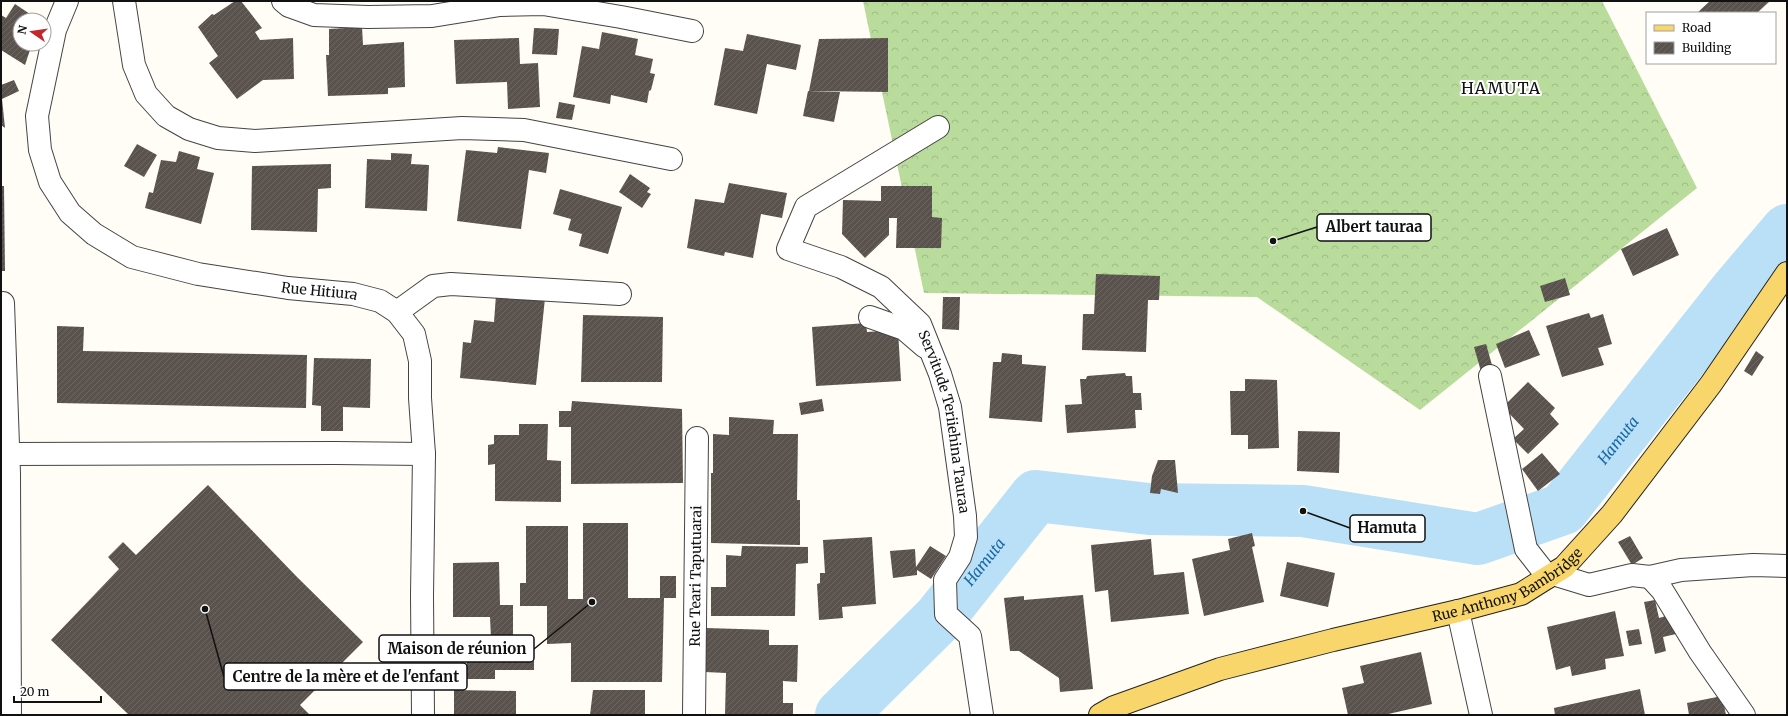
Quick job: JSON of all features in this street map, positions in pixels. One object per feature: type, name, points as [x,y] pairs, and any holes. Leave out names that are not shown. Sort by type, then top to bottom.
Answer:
[{"type":"main road","name":"Rue Anthony Bambridge","points":[[1100,715],[1114,707],[1220,669],[1333,640],[1458,611],[1521,594],[1564,567],[1612,514],[1711,384],[1787,273]]},
{"type":"street","name":"Rue Hitiura","points":[[67,1],[55,30],[37,116],[40,150],[50,182],[70,213],[94,234],[132,257],[198,274],[288,288],[353,294],[380,300],[397,312],[414,334],[420,361],[420,398],[424,454],[422,596],[423,715]]},
{"type":"street","points":[[124,1],[134,65],[146,94],[166,116],[189,129],[218,138],[255,141],[462,128],[524,130],[671,159]]},
{"type":"street","points":[[283,1],[289,6],[314,15],[368,17],[432,16],[500,5],[543,4],[621,17],[692,32]]},
{"type":"street","name":"Servitude Teriiehina Tauraa","points":[[938,127],[806,207],[788,249],[841,267],[880,287],[920,324],[940,374],[950,407],[965,516],[966,537],[960,557],[945,580],[946,614],[970,636],[982,715]]},
{"type":"street","points":[[397,312],[434,286],[451,284],[620,294]]},
{"type":"street","points":[[3,303],[8,454],[10,715]]},
{"type":"street","points":[[870,317],[904,329],[925,348],[940,374]]},
{"type":"street","points":[[1490,376],[1526,549],[1550,576],[1589,585],[1632,575],[1650,577],[1680,570],[1715,567],[1787,566]]},
{"type":"street","name":"Rue Teari Taputuarai","points":[[694,715],[697,438]]},
{"type":"street","points":[[8,454],[424,454]]},
{"type":"street","points":[[1650,577],[1662,590],[1700,652],[1744,715]]},
{"type":"street","points":[[1458,611],[1482,715]]},
{"type":"green space","points":[[863,1],[1602,1],[1697,188],[1420,410],[1257,297],[924,293]]},
{"type":"building","points":[[235,1],[241,1],[262,28],[255,32],[260,40],[293,38],[294,79],[263,80],[237,99],[209,63],[218,56],[198,27],[212,14],[214,15]]},
{"type":"building","points":[[1710,1],[1770,1],[1758,12],[1698,12]]},
{"type":"building","points":[[15,4],[27,12],[12,12],[12,52],[29,52],[25,65],[1,50],[1,15],[6,18]]},
{"type":"building","points":[[362,27],[363,45],[404,42],[405,87],[388,88],[388,94],[328,96],[326,55],[329,55],[329,29]]},
{"type":"building","points":[[534,28],[559,29],[557,55],[532,54]]},
{"type":"building","points":[[602,32],[638,39],[635,55],[653,59],[650,73],[655,74],[651,90],[649,91],[647,103],[611,95],[610,104],[573,97],[582,46],[599,49]]},
{"type":"building","points":[[747,34],[801,45],[796,70],[767,64],[757,114],[714,105],[725,48],[743,51]]},
{"type":"building","points":[[519,38],[520,64],[538,63],[540,107],[508,109],[507,82],[456,84],[454,40]]},
{"type":"building","points":[[888,38],[888,92],[809,91],[819,39]]},
{"type":"building","points":[[14,80],[19,91],[2,99],[5,128],[1,125],[1,85]]},
{"type":"building","points":[[808,91],[840,92],[834,122],[803,116]]},
{"type":"building","points":[[559,102],[575,105],[572,120],[556,118]]},
{"type":"building","points":[[137,144],[157,155],[144,177],[124,166]]},
{"type":"building","points":[[498,147],[549,153],[546,173],[529,170],[521,229],[457,221],[466,150],[497,153]]},
{"type":"building","points":[[179,151],[200,157],[197,169],[214,173],[201,224],[145,208],[149,192],[153,193],[161,160],[176,162]]},
{"type":"building","points":[[391,153],[412,154],[411,164],[429,165],[427,211],[365,208],[367,159],[391,160]]},
{"type":"building","points":[[331,164],[331,188],[318,189],[317,232],[251,230],[252,166]]},
{"type":"building","points":[[630,174],[650,188],[647,192],[651,194],[642,208],[619,192]]},
{"type":"building","points":[[729,183],[787,193],[782,218],[761,214],[753,258],[725,252],[724,256],[687,248],[695,199],[724,203]]},
{"type":"building","points":[[1,186],[4,186],[5,271],[1,271]]},
{"type":"building","points":[[881,186],[932,186],[932,217],[942,218],[941,248],[896,248],[897,218],[889,218],[889,235],[865,258],[842,234],[843,200],[881,201]]},
{"type":"building","points":[[560,189],[622,207],[608,254],[579,246],[582,234],[568,230],[571,219],[553,214]]},
{"type":"building","points":[[1667,228],[1679,255],[1633,276],[1621,249]]},
{"type":"building","points":[[1096,274],[1160,276],[1159,300],[1148,300],[1146,352],[1082,350],[1083,314],[1094,314]]},
{"type":"building","points":[[1565,278],[1570,295],[1545,302],[1540,286]]},
{"type":"building","points":[[496,295],[545,298],[536,385],[460,378],[463,342],[471,343],[474,320],[494,322]]},
{"type":"building","points":[[943,297],[960,297],[959,330],[942,329]]},
{"type":"building","points":[[1589,313],[1591,318],[1603,314],[1612,344],[1598,348],[1604,365],[1562,377],[1546,326]]},
{"type":"building","points":[[583,315],[663,317],[662,382],[581,382]]},
{"type":"building","points":[[866,323],[867,332],[898,330],[901,381],[816,386],[812,327]]},
{"type":"building","points":[[57,326],[84,327],[83,351],[307,355],[306,408],[57,403]]},
{"type":"building","points":[[1529,330],[1540,355],[1505,368],[1496,344]]},
{"type":"building","points":[[1486,344],[1494,372],[1482,375],[1474,347]]},
{"type":"building","points":[[1756,351],[1764,357],[1752,376],[1744,371]]},
{"type":"building","points":[[1002,353],[1022,355],[1022,364],[1046,366],[1042,422],[989,418],[993,362],[1001,362]]},
{"type":"building","points":[[314,358],[371,359],[370,408],[343,407],[343,431],[321,431],[321,406],[312,405]]},
{"type":"building","points":[[1125,373],[1126,376],[1132,376],[1133,393],[1141,393],[1142,410],[1135,410],[1136,428],[1067,433],[1065,405],[1082,404],[1080,379],[1086,379],[1087,376]]},
{"type":"building","points":[[1245,379],[1277,380],[1279,448],[1248,449],[1248,435],[1231,435],[1230,391],[1245,391]]},
{"type":"building","points":[[1528,382],[1555,408],[1550,414],[1559,424],[1528,454],[1513,439],[1524,429],[1503,407]]},
{"type":"building","points":[[822,399],[824,411],[801,415],[799,403]]},
{"type":"building","points":[[572,401],[682,409],[683,483],[571,484],[571,427],[559,427],[559,411],[571,411]]},
{"type":"building","points":[[729,417],[774,420],[773,434],[798,434],[797,500],[800,500],[800,545],[711,543],[711,473],[713,473],[713,434],[729,435]]},
{"type":"building","points":[[519,424],[548,424],[547,460],[561,461],[561,502],[495,501],[495,464],[488,465],[488,445],[494,444],[494,435],[519,435]]},
{"type":"building","points":[[1298,431],[1340,432],[1339,473],[1297,471]]},
{"type":"building","points":[[1542,453],[1560,474],[1538,491],[1522,469]]},
{"type":"building","points":[[1158,460],[1175,460],[1178,493],[1161,489],[1160,494],[1150,493],[1152,476]]},
{"type":"building","points":[[208,485],[297,577],[363,642],[300,705],[310,715],[129,715],[51,640],[119,569],[108,557],[123,542],[136,555]]},
{"type":"building","points":[[583,523],[628,523],[628,598],[660,598],[660,576],[676,576],[676,598],[664,598],[662,682],[571,682],[571,643],[547,644],[547,606],[520,606],[520,583],[526,583],[526,526],[568,526],[568,599],[583,599]]},
{"type":"building","points":[[1252,533],[1255,546],[1252,547],[1264,602],[1204,616],[1192,559],[1230,550],[1228,539]]},
{"type":"building","points":[[1630,536],[1643,558],[1632,565],[1618,542]]},
{"type":"building","points":[[872,537],[876,604],[842,607],[843,618],[819,620],[817,584],[820,583],[820,573],[825,573],[823,540]]},
{"type":"building","points":[[1151,539],[1154,575],[1184,572],[1189,614],[1111,622],[1108,590],[1095,592],[1091,545]]},
{"type":"building","points":[[742,546],[808,547],[808,563],[796,564],[795,616],[711,616],[711,587],[726,587],[726,555],[741,556]]},
{"type":"building","points":[[930,546],[946,556],[931,579],[917,570],[917,575],[893,578],[890,551],[915,549],[916,567]]},
{"type":"building","points":[[499,562],[500,605],[513,605],[513,639],[491,639],[490,617],[453,617],[453,563]]},
{"type":"building","points":[[1287,562],[1335,573],[1328,607],[1280,596]]},
{"type":"building","points":[[1083,595],[1093,689],[1060,692],[1059,678],[1019,651],[1010,651],[1004,598],[1024,596],[1024,600]]},
{"type":"building","points":[[1655,600],[1659,618],[1669,615],[1676,634],[1663,637],[1666,651],[1655,654],[1644,602]]},
{"type":"building","points":[[1615,611],[1624,656],[1605,659],[1606,669],[1572,676],[1570,666],[1556,670],[1547,627]]},
{"type":"building","points":[[706,628],[769,630],[769,645],[798,645],[797,682],[783,681],[783,703],[793,703],[793,715],[725,715],[726,673],[705,672]]},
{"type":"building","points":[[1639,629],[1642,644],[1629,646],[1626,631]]},
{"type":"building","points":[[534,641],[534,670],[495,670],[495,679],[467,679],[466,642]]},
{"type":"building","points":[[1421,652],[1432,704],[1384,715],[1348,715],[1342,688],[1364,683],[1360,666]]},
{"type":"building","points":[[1640,689],[1645,715],[1555,715],[1554,708]]},
{"type":"building","points":[[454,690],[516,691],[516,715],[454,715]]},
{"type":"building","points":[[593,690],[645,690],[645,715],[590,715]]},
{"type":"building","points":[[1722,696],[1726,715],[1689,715],[1687,703]]},
{"type":"waterway","name":"Hamuta","points":[[841,715],[939,618],[1036,496],[1149,509],[1303,511],[1478,539],[1563,509],[1737,289],[1787,230]]},
{"type":"place","name":"Albert tauraa","points":[[1273,241]]},
{"type":"place","name":"Hamuta","points":[[1303,511]]},
{"type":"place","name":"Maison de réunion","points":[[592,602]]},
{"type":"place","name":"Centre de la mère et de l'enfant","points":[[205,609]]},
{"type":"district","name":"HAMUTA","points":[[1501,88]]}]
